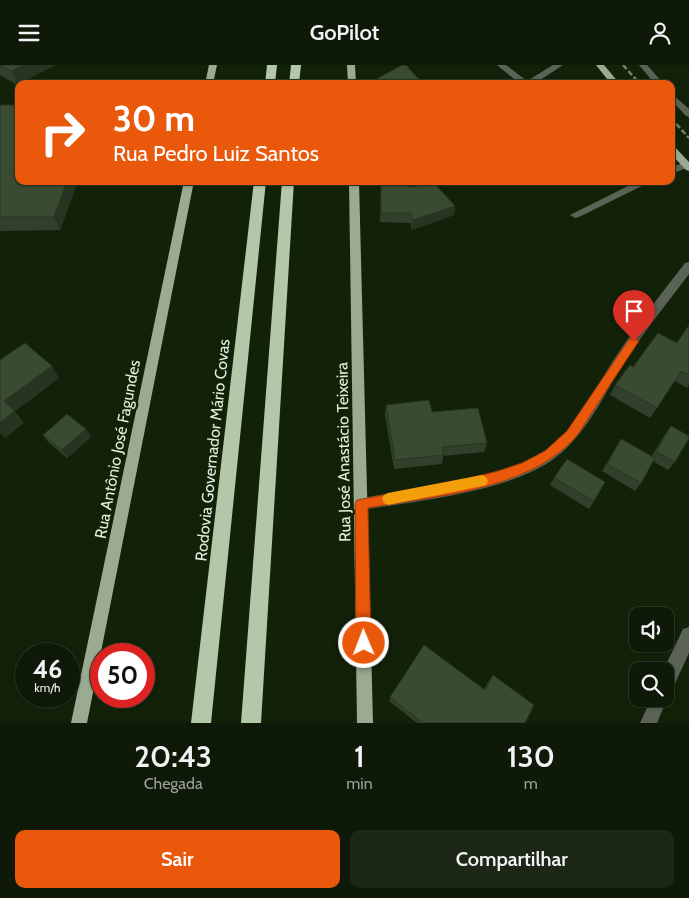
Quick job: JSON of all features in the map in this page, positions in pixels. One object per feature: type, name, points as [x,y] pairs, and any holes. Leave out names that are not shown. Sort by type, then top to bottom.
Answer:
[{"type":"highway","points":[[270,80],[272,65]]},
{"type":"highway","points":[[294,80],[296,65]]},
{"type":"highway","name":"Rodovia Governador Mário Covas","points":[[201,723],[260,185]]},
{"type":"highway","points":[[251,723],[288,185]]},
{"type":"main road","points":[[210,80],[213,65]]},
{"type":"main road","points":[[351,65],[352,80]]},
{"type":"main road","points":[[600,65],[613,80]]},
{"type":"main road","points":[[675,153],[687,167]]},
{"type":"main road","name":"Rua Antônio José Fagundes","points":[[80,723],[188,185]]},
{"type":"main road","name":"Rua José Anastácio Teixeira","points":[[354,185],[365,723]]},
{"type":"street","points":[[501,65],[522,80]]},
{"type":"street","points":[[534,80],[559,65]]},
{"type":"street","points":[[647,67],[657,80]]},
{"type":"street","points":[[675,99],[689,114]]},
{"type":"street","points":[[575,215],[639,185]]},
{"type":"street","points":[[362,504],[498,477],[526,467],[549,455],[571,434],[622,356],[689,266]]},
{"type":"street","points":[[674,667],[689,635]]},
{"type":"street","points":[[648,723],[655,707]]},
{"type":"building","points":[[0,65],[23,65],[12,71]]},
{"type":"building","points":[[402,65],[406,65],[419,80],[375,80]]},
{"type":"building","points":[[0,105],[15,105],[15,185],[66,185],[54,217],[0,217]]},
{"type":"building","points":[[381,185],[407,185],[408,187],[436,185],[455,206],[413,220],[411,213],[381,213]]},
{"type":"building","points":[[689,325],[689,375],[681,371],[657,408],[615,385],[630,365],[633,367],[658,333],[677,343]]},
{"type":"building","points":[[25,343],[52,366],[4,401],[15,411],[0,423],[0,360]]},
{"type":"building","points":[[429,400],[432,412],[478,408],[487,443],[442,447],[444,455],[395,460],[386,405]]},
{"type":"building","points":[[67,414],[86,429],[62,450],[43,435]]},
{"type":"building","points":[[671,426],[689,436],[675,462],[656,451]]},
{"type":"building","points":[[621,439],[655,458],[641,483],[607,464]]},
{"type":"building","points":[[567,459],[605,482],[594,501],[554,478]]},
{"type":"building","points":[[424,645],[485,690],[493,675],[534,705],[525,723],[423,723],[390,697]]},
{"type":"railway","points":[[623,65],[636,80]]},
{"type":"railway","points":[[675,122],[689,138]]},
{"type":"slow traffic","points":[[388,499],[482,481]]},
{"type":"route","points":[[364,643],[362,504],[498,477],[526,467],[549,455],[571,434],[622,356],[634,341]]}]
